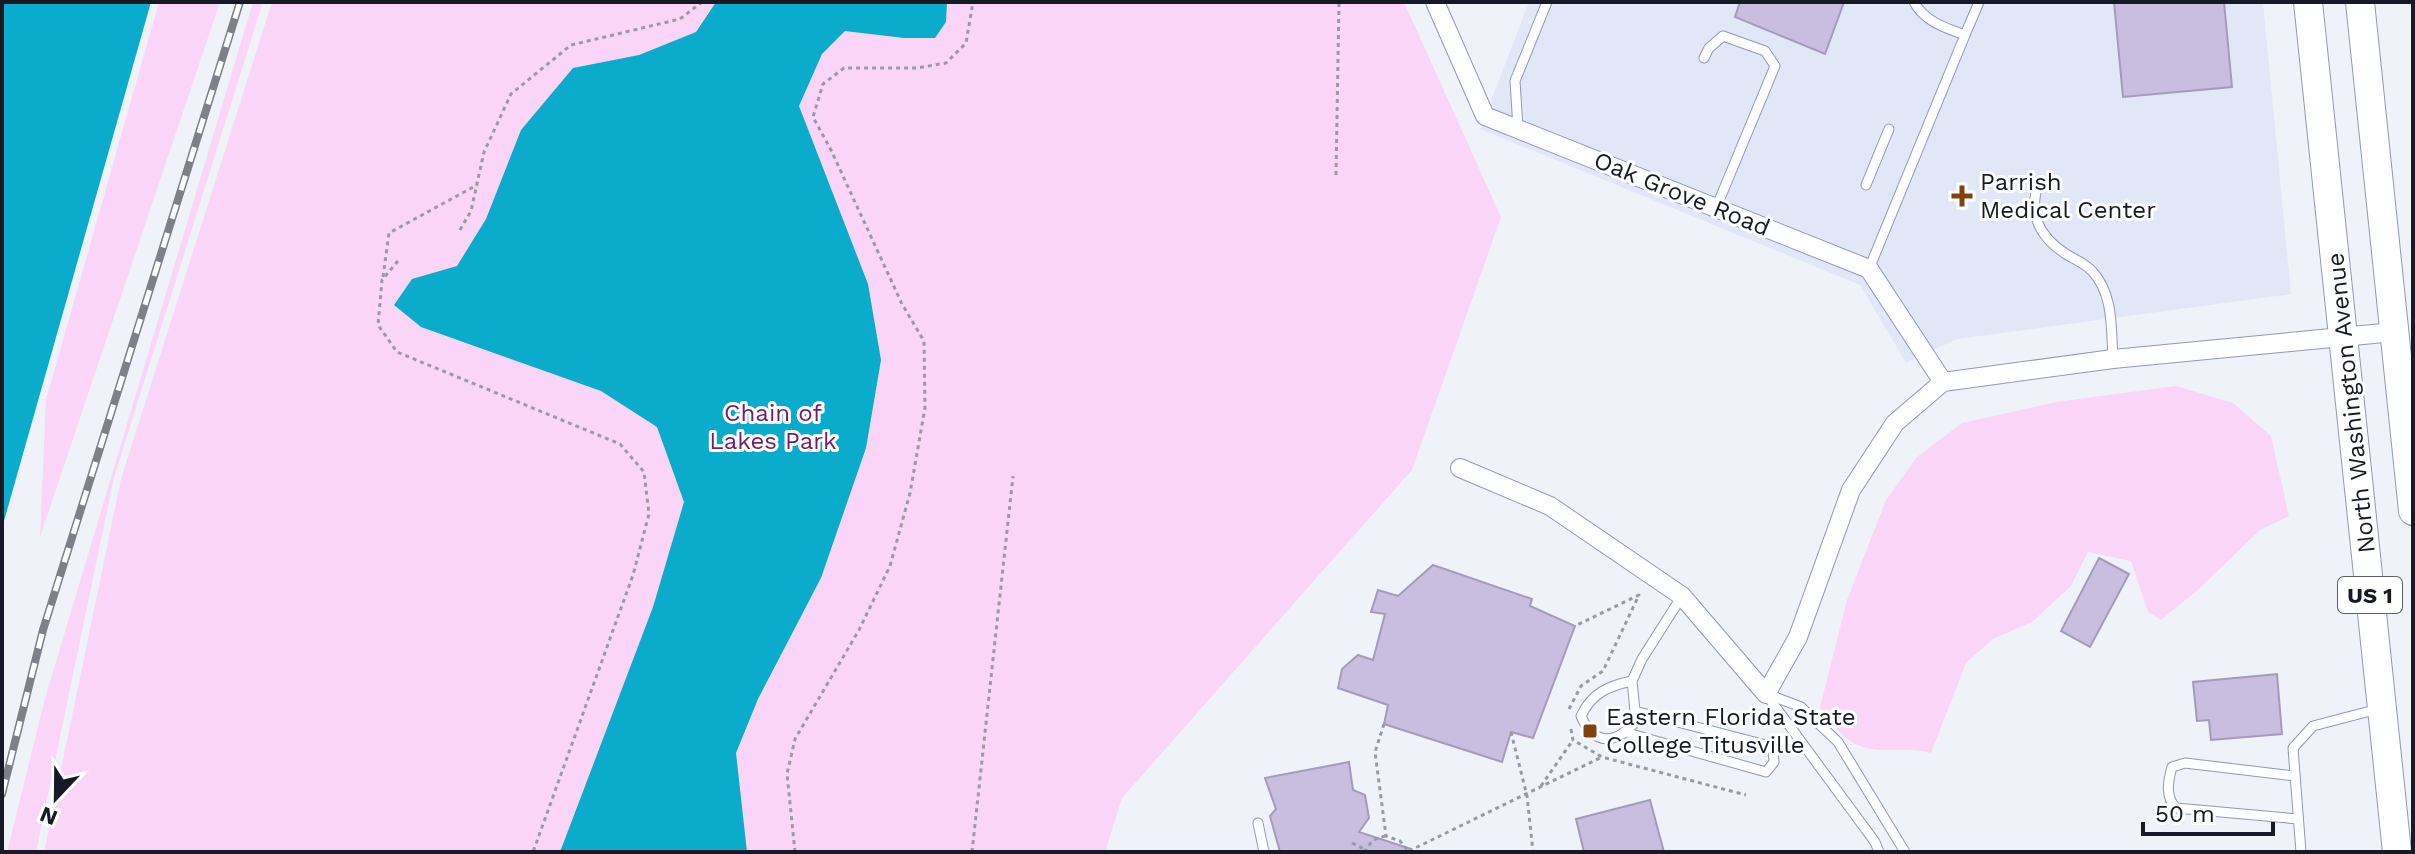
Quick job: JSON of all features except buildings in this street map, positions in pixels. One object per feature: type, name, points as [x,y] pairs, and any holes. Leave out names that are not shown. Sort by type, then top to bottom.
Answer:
[{"type":"main road","name":"North Washington Avenue","points":[[2308,2],[2397,852]]},
{"type":"main road","name":"North Washington Avenue","points":[[2360,2],[2413,511]]},
{"type":"street","name":"Oak Grove Road","points":[[1435,2],[1485,116],[1869,269]]},
{"type":"street","points":[[1869,269],[1943,382]]},
{"type":"street","points":[[1460,468],[1550,506],[1682,596],[1766,694],[1798,637],[1851,490],[1895,423],[1943,382],[2113,359],[2394,332]]},
{"type":"lane","points":[[1518,129],[1515,81],[1547,2]]},
{"type":"lane","points":[[1914,2],[1928,20],[1965,35]]},
{"type":"lane","points":[[1869,269],[1979,2]]},
{"type":"lane","points":[[1704,58],[1709,48],[1723,36],[1765,51],[1775,66],[1716,208]]},
{"type":"lane","points":[[1866,185],[1889,129]]},
{"type":"lane","points":[[2039,181],[2034,197],[2035,222],[2057,248],[2092,271],[2111,307],[2113,359]]},
{"type":"lane","points":[[1632,681],[1596,693],[1581,716],[1586,727],[1599,738],[1610,740],[1636,721],[1632,681],[1642,659],[1682,596]]},
{"type":"lane","points":[[1766,694],[1875,842],[1879,852]]},
{"type":"lane","points":[[1766,694],[1801,707],[1838,742],[1905,852]]},
{"type":"lane","points":[[2301,852],[2293,748],[2313,726],[2382,708]]},
{"type":"lane","points":[[1624,732],[1766,772],[1774,762],[1773,751],[1766,745],[1635,711]]},
{"type":"lane","points":[[2295,776],[2185,763],[2172,767],[2168,779],[2169,800],[2176,808],[2298,819]]},
{"type":"lane","points":[[1258,823],[1264,852]]},
{"type":"path","points":[[460,230],[471,211],[484,152],[511,94],[571,45],[680,19],[702,2]]},
{"type":"path","points":[[795,852],[787,774],[795,739],[859,630],[890,566],[910,493],[925,408],[924,341],[902,304],[813,117],[823,84],[844,68],[917,68],[946,63],[966,43],[973,2]]},
{"type":"path","points":[[1336,175],[1339,2]]},
{"type":"path","points":[[477,185],[389,233],[378,325],[397,352],[620,444],[644,472],[649,514],[633,575],[533,852]]},
{"type":"path","points":[[382,280],[398,261]]},
{"type":"path","points":[[972,852],[1013,476]]},
{"type":"path","points":[[1384,724],[1375,752],[1386,836]]},
{"type":"path","points":[[1511,732],[1526,794],[1533,852]]},
{"type":"path","points":[[1541,787],[1573,740]]},
{"type":"path","points":[[1352,843],[1364,850],[1373,840],[1386,836],[1400,841],[1409,852],[1602,757]]},
{"type":"shaded area","name":"Parrish Medical Center","points":[[1529,2],[2263,2],[2291,294],[1957,339],[1906,363],[1860,285],[1480,129]]},
{"type":"green space","points":[[159,2],[220,2],[40,537],[46,400]]},
{"type":"green space","points":[[253,2],[263,2],[114,478],[36,852],[7,852],[44,702]]},
{"type":"green space","name":"Chain of Lakes Park","points":[[272,2],[1404,2],[1501,217],[1412,470],[1122,798],[1105,852],[44,852],[121,479]]},
{"type":"green space","points":[[2176,386],[2233,403],[2271,436],[2289,516],[2260,530],[2199,589],[2161,620],[2148,612],[2131,561],[2088,552],[2071,586],[2032,622],[1993,639],[1966,663],[1931,753],[1868,748],[1842,734],[1820,707],[1847,600],[1886,500],[1917,457],[1962,423],[2056,402]]},
{"type":"water","points":[[2,2],[151,2],[2,528]]},
{"type":"water","points":[[716,2],[947,2],[946,22],[935,38],[904,38],[845,31],[822,54],[799,106],[868,284],[881,360],[866,448],[821,578],[758,699],[736,753],[747,852],[560,852],[653,607],[684,502],[657,427],[601,391],[421,327],[394,305],[412,279],[457,266],[486,219],[521,130],[573,68],[639,55],[696,32]]},
{"type":"railway","points":[[2,794],[43,630],[240,2]]},
{"type":"place","name":"Parrish Medical Center","points":[[1962,196]]},
{"type":"place","name":"Eastern Florida State College Titusville","points":[[1590,731]]}]
